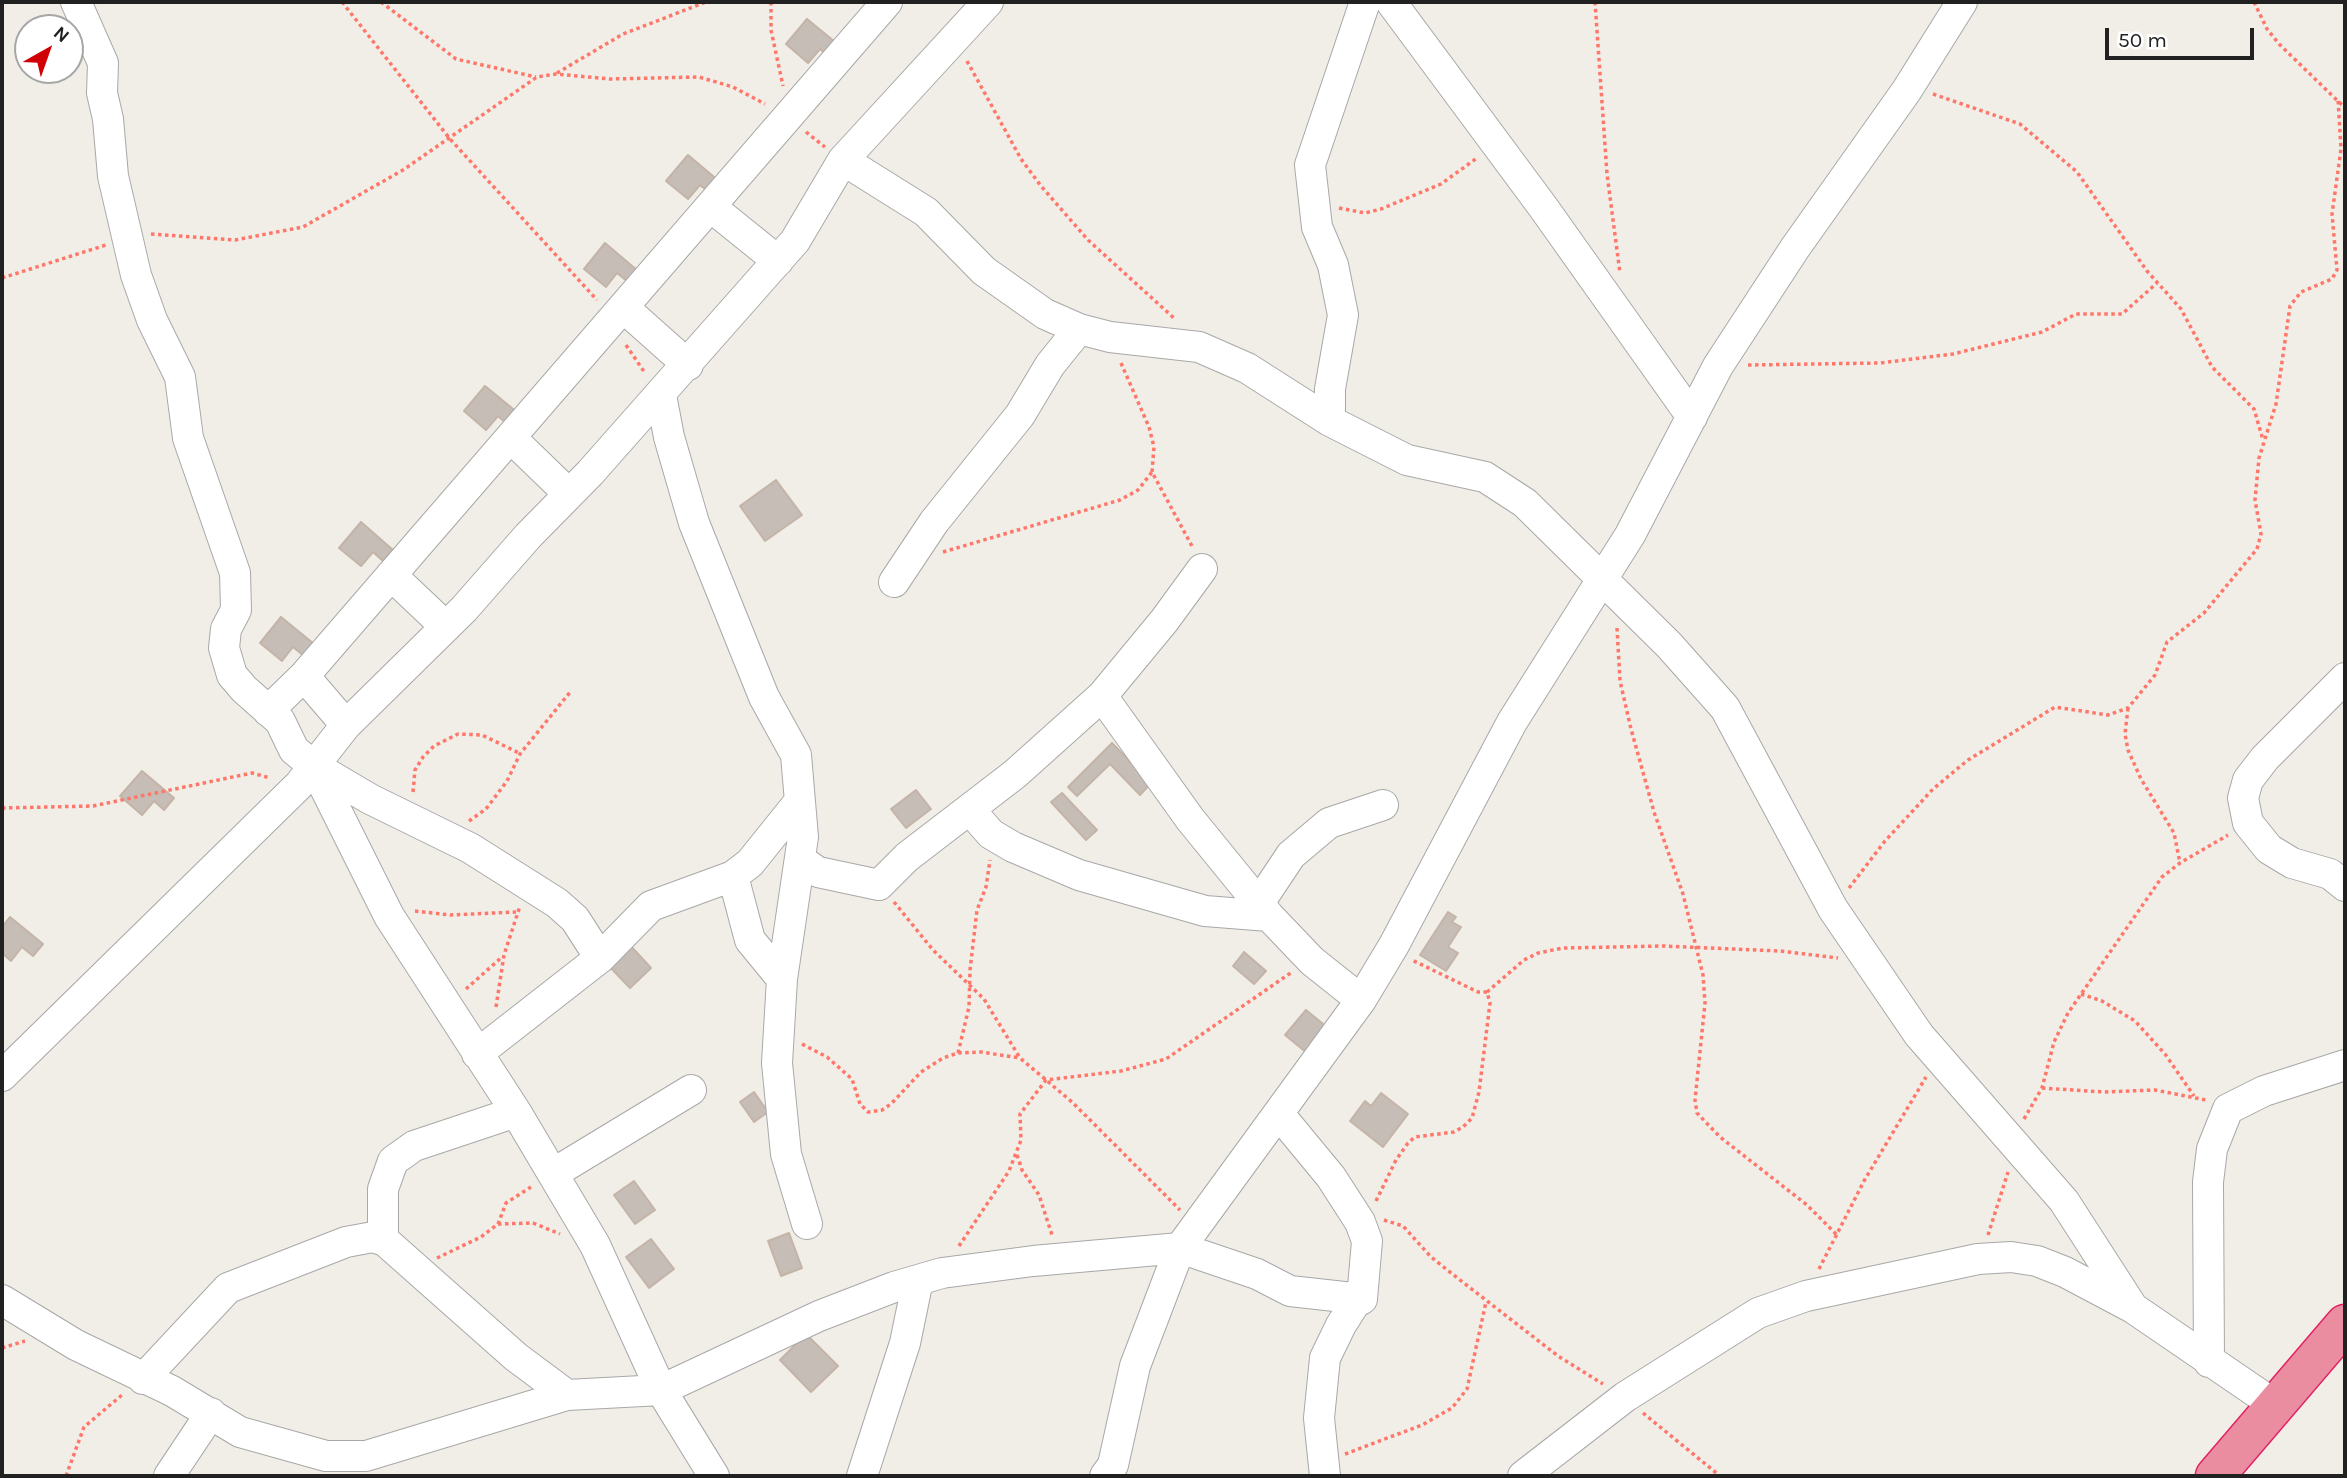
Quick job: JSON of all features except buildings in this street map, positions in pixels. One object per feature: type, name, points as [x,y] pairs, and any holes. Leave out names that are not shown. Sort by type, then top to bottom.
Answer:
[{"type":"highway","points":[[2215,1476],[2345,1324]]},
{"type":"street","points":[[76,2],[103,63],[102,93],[108,119],[113,176],[126,237],[152,320],[180,377],[188,438],[234,573],[236,610],[226,629],[224,648],[232,675],[280,721],[307,776],[389,916],[446,1007],[484,1048],[516,1112],[595,1245],[661,1390],[714,1476]]},
{"type":"street","points":[[268,711],[304,676],[887,2]]},
{"type":"street","points":[[2,1076],[307,776],[346,725],[446,627],[661,395],[778,261],[811,217],[843,160],[988,2]]},
{"type":"street","points":[[1330,421],[1330,388],[1343,315],[1333,265],[1317,227],[1310,165],[1365,2]]},
{"type":"street","points":[[1391,2],[1692,417]]},
{"type":"street","points":[[1105,1476],[1113,1465],[1135,1366],[1190,1237],[1361,1000],[1394,945],[1512,722],[1610,588],[1630,535],[1718,366],[1795,248],[1907,90],[1962,2]]},
{"type":"street","points":[[843,160],[926,212],[984,271],[1045,314],[1079,330],[1110,337],[1199,346],[1247,368],[1330,421],[1407,460],[1485,477],[1504,488],[1552,528],[1692,669],[1725,708],[1833,909],[1919,1035],[2012,1138],[2064,1201],[2133,1308]]},
{"type":"street","points":[[711,207],[778,261]]},
{"type":"street","points":[[617,316],[688,365]]},
{"type":"street","points":[[899,573],[934,522],[1020,415],[1050,365],[1079,330]]},
{"type":"street","points":[[661,395],[669,437],[694,523],[764,697],[796,755],[803,837],[802,861],[782,979],[777,1063],[786,1154],[807,1224]]},
{"type":"street","points":[[510,438],[569,494]]},
{"type":"street","points":[[802,861],[818,872],[879,885],[907,857],[970,810],[1102,696],[1164,621],[1202,569]]},
{"type":"street","points":[[391,575],[446,627]]},
{"type":"street","points":[[304,676],[346,725]]},
{"type":"street","points":[[2343,684],[2265,758],[2248,780],[2243,804],[2248,823],[2269,849],[2279,856],[2330,874],[2345,886]]},
{"type":"street","points":[[1102,696],[1190,819],[1264,909],[1312,961],[1361,1000]]},
{"type":"street","points":[[307,776],[408,815],[442,836],[470,848],[525,899],[575,919],[600,958]]},
{"type":"street","points":[[484,1048],[600,958],[651,906],[733,876],[750,863],[799,802]]},
{"type":"street","points":[[1264,909],[1292,855],[1329,823],[1383,805]]},
{"type":"street","points":[[970,810],[991,834],[1050,865],[1166,902],[1205,911],[1264,909]]},
{"type":"street","points":[[733,876],[750,940],[782,979]]},
{"type":"street","points":[[2209,1362],[2208,1182],[2212,1149],[2228,1109],[2264,1091],[2345,1065]]},
{"type":"street","points":[[554,1173],[691,1090]]},
{"type":"street","points":[[383,1240],[383,1189],[393,1161],[414,1146],[516,1112]]},
{"type":"street","points":[[1279,1114],[1364,1217],[1368,1249],[1362,1299]]},
{"type":"street","points":[[143,1379],[228,1288],[346,1242],[366,1237],[383,1240],[516,1357],[567,1395]]},
{"type":"street","points":[[2,1300],[76,1345],[211,1413],[240,1432],[326,1456],[366,1456],[567,1395],[661,1390],[819,1316],[930,1276],[1190,1237],[1290,1292],[1362,1299]]},
{"type":"street","points":[[1523,1476],[1625,1398],[1758,1313],[1805,1296],[1978,1259],[2011,1256],[2037,1261],[2133,1308],[2275,1405]]},
{"type":"street","points":[[862,1476],[905,1343],[930,1276]]},
{"type":"street","points":[[1325,1470],[1320,1418],[1325,1359],[1341,1325],[1355,1303],[1362,1299]]},
{"type":"street","points":[[169,1476],[211,1413]]},
{"type":"path","points":[[342,2],[450,139],[617,316],[661,395]]},
{"type":"path","points":[[381,2],[456,59],[537,77],[556,74],[610,79],[699,77],[733,87],[772,109]]},
{"type":"path","points":[[556,74],[605,42],[706,2]]},
{"type":"path","points":[[771,2],[771,30],[783,88]]},
{"type":"path","points":[[1595,2],[1607,174],[1621,281]]},
{"type":"path","points":[[2254,2],[2267,29],[2279,44],[2345,108]]},
{"type":"path","points":[[953,38],[1021,159],[1041,186],[1088,240],[1181,323]]},
{"type":"path","points":[[2,278],[82,255],[126,237],[175,234],[235,240],[295,230],[342,207],[450,139],[537,77]]},
{"type":"path","points":[[1907,90],[1947,98],[2032,131],[2077,172],[2157,283],[2181,309],[2212,368],[2254,409],[2263,442]]},
{"type":"path","points":[[1833,909],[1885,841],[1933,789],[1968,760],[2055,707],[2108,715],[2128,708],[2155,676],[2167,642],[2204,613],[2257,549],[2261,534],[2255,491],[2263,442],[2276,404],[2290,306],[2301,292],[2332,279],[2337,270],[2332,214],[2341,149],[2337,99]]},
{"type":"path","points":[[803,130],[843,160]]},
{"type":"path","points":[[1312,188],[1329,203],[1349,212],[1381,209],[1450,178],[1494,142]]},
{"type":"path","points":[[1718,366],[1880,363],[1953,354],[2042,332],[2076,314],[2122,314],[2157,283]]},
{"type":"path","points":[[899,573],[1120,500],[1138,490],[1152,472],[1154,447],[1149,427],[1110,337]]},
{"type":"path","points":[[1152,472],[1180,521],[1202,569]]},
{"type":"path","points":[[1610,588],[1620,681],[1654,812],[1683,894],[1697,948],[1705,1003],[1703,1043],[1695,1100],[1697,1114],[1720,1137],[1807,1205],[1837,1235]]},
{"type":"path","points":[[442,836],[486,809],[507,781],[520,754],[571,691]]},
{"type":"path","points":[[2128,708],[2125,734],[2128,750],[2141,779],[2174,833],[2180,863]]},
{"type":"path","points":[[408,815],[415,771],[434,746],[458,734],[482,735],[520,754]]},
{"type":"path","points":[[2,808],[93,806],[252,773],[307,776]]},
{"type":"path","points":[[1978,1259],[2002,1199],[2012,1138],[2042,1088],[2054,1042],[2081,994],[2162,877],[2180,863],[2248,823]]},
{"type":"path","points":[[958,1053],[967,1024],[974,928],[977,910],[986,887],[991,834]]},
{"type":"path","points":[[879,885],[933,950],[970,984],[999,1020],[1020,1058],[1072,1102],[1174,1205],[1190,1237]]},
{"type":"path","points":[[389,916],[418,911],[450,915],[525,899]]},
{"type":"path","points":[[484,1048],[504,955],[525,899]]},
{"type":"path","points":[[1394,945],[1413,961],[1478,992],[1487,992],[1524,960],[1538,953],[1563,948],[1697,948],[1870,960]]},
{"type":"path","points":[[446,1007],[504,955]]},
{"type":"path","points":[[930,1276],[995,1196],[1017,1155],[1021,1140],[1020,1114],[1046,1080],[1121,1071],[1166,1059],[1280,978],[1312,961]]},
{"type":"path","points":[[1487,992],[1490,1003],[1489,1017],[1479,1092],[1472,1118],[1454,1132],[1421,1135],[1408,1143],[1364,1217],[1403,1226],[1431,1257],[1486,1301],[1558,1356],[1625,1398],[1720,1476]]},
{"type":"path","points":[[2081,994],[2102,1002],[2135,1021],[2152,1037],[2196,1098]]},
{"type":"path","points":[[779,1032],[827,1057],[852,1079],[860,1104],[868,1112],[882,1110],[921,1072],[943,1058],[958,1053],[981,1052],[1020,1058]]},
{"type":"path","points":[[1805,1296],[1879,1155],[1939,1056]]},
{"type":"path","points":[[2042,1088],[2104,1092],[2155,1090],[2196,1098],[2228,1109]]},
{"type":"path","points":[[1017,1155],[1022,1170],[1039,1195],[1056,1242],[1067,1257]]},
{"type":"path","points":[[417,1271],[456,1247],[481,1237],[498,1224],[506,1203],[554,1173]]},
{"type":"path","points":[[498,1224],[533,1223],[595,1245]]},
{"type":"path","points":[[1325,1470],[1422,1425],[1452,1408],[1467,1389],[1486,1301]]},
{"type":"path","points":[[66,1476],[83,1427],[143,1379]]}]
